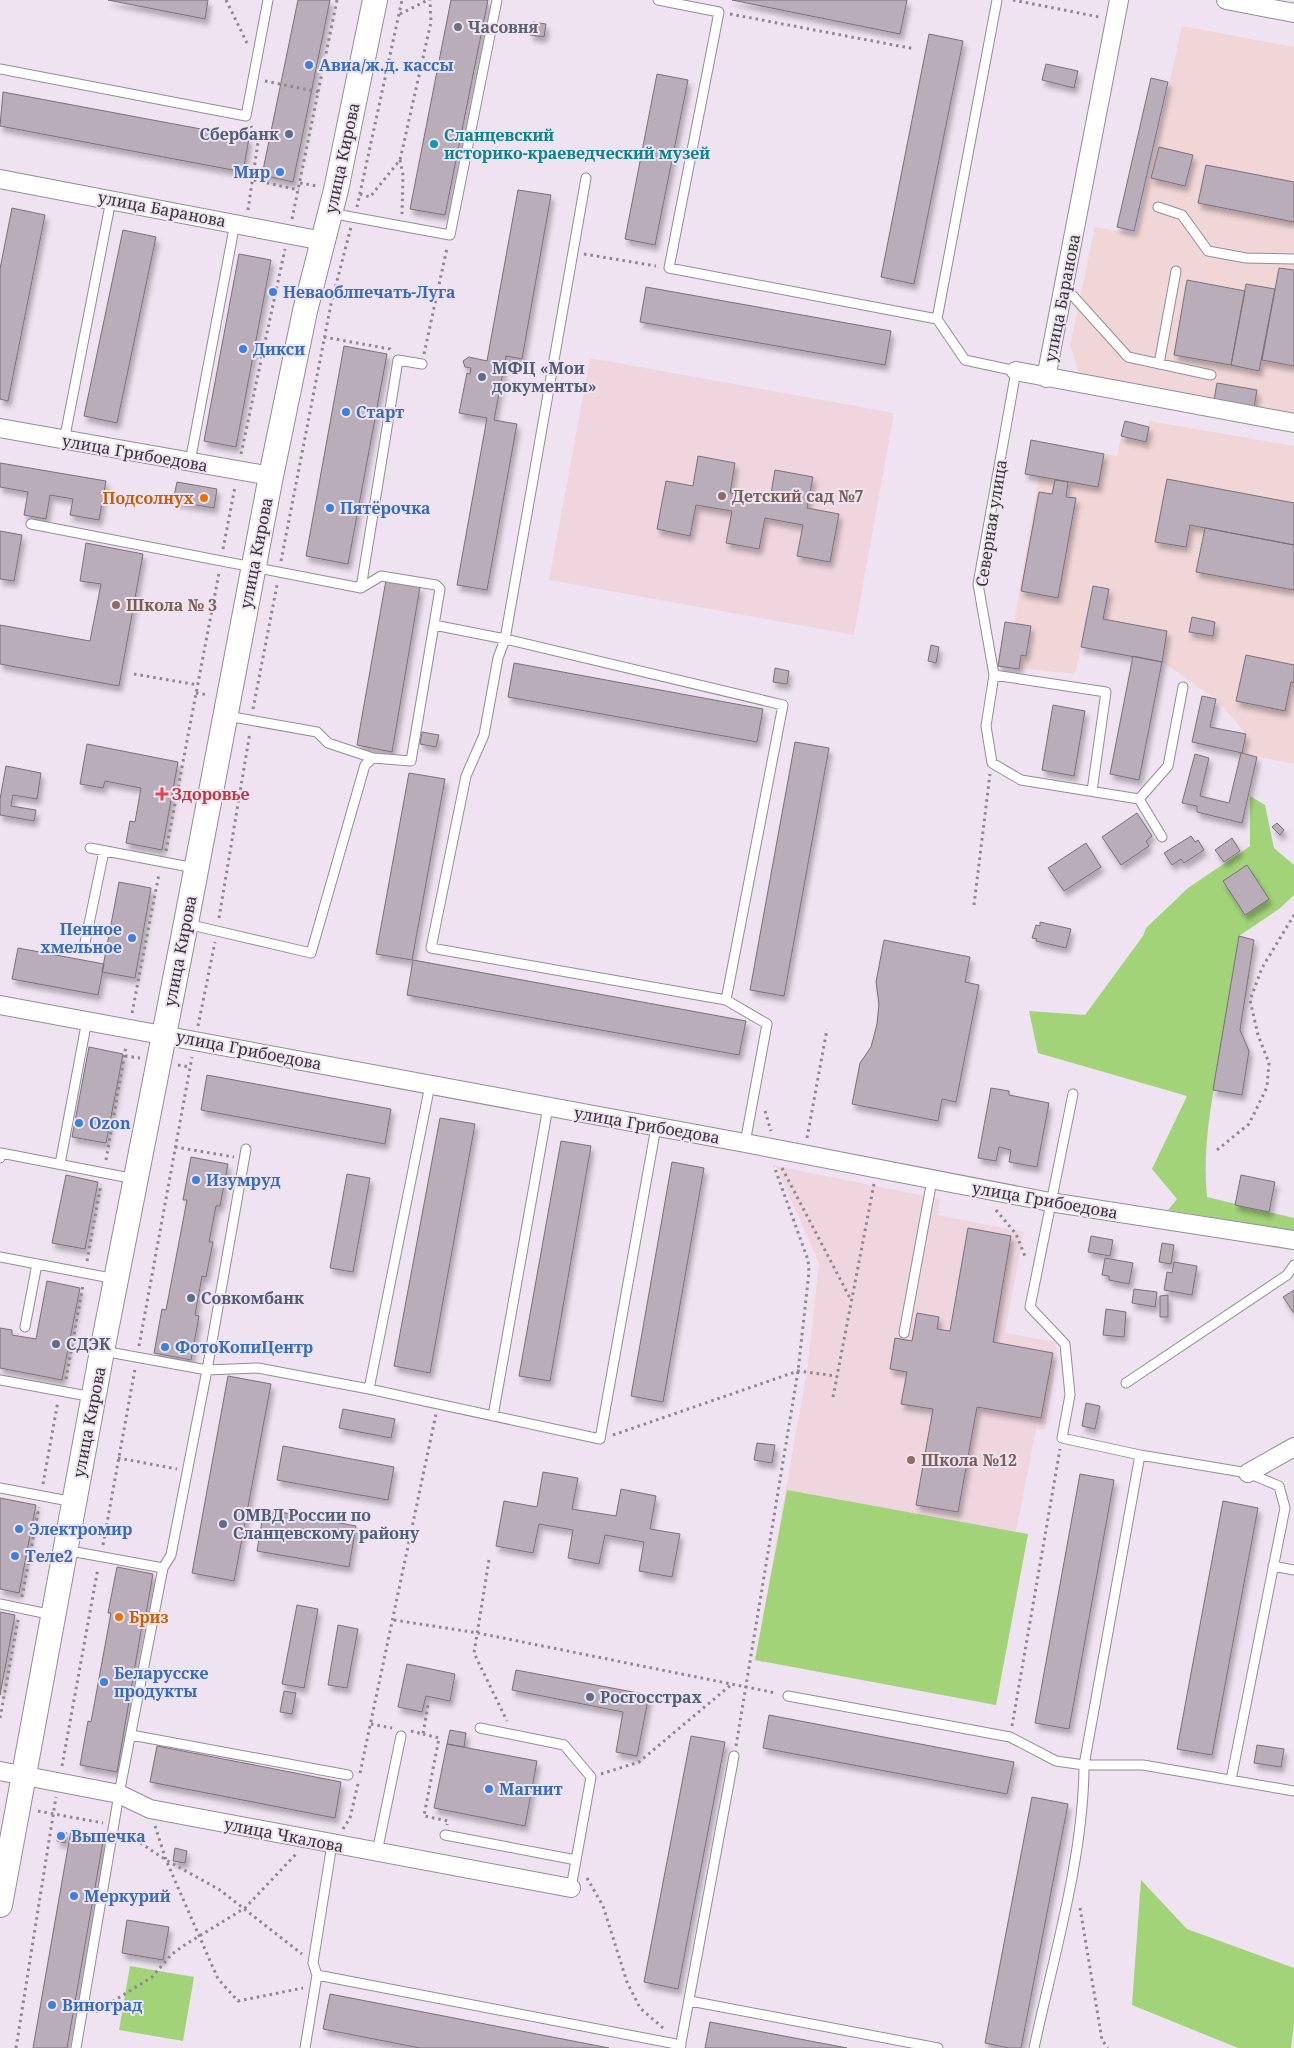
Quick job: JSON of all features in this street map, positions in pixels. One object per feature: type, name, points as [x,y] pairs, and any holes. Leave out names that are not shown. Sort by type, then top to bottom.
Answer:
[{"type":"street","name":"улица Кирова","points":[[0,1906],[102,1351],[186,924],[253,566],[305,311],[330,213],[375,0]]},
{"type":"street","name":"улица Баранова","points":[[1119,0],[1046,378],[1294,423]]},
{"type":"street","points":[[1226,0],[1294,13]]},
{"type":"street","name":"улица Баранова","points":[[0,179],[323,240]]},
{"type":"street","points":[[1016,371],[1046,378]]},
{"type":"street","name":"улица Грибоедова","points":[[0,428],[64,441],[271,476]]},
{"type":"street","name":"улица Грибоедова","points":[[0,1005],[745,1143],[775,1155],[932,1180],[1050,1202],[1294,1240]]},
{"type":"street","points":[[1248,1473],[1294,1447]]},
{"type":"street","name":"улица Чкалова","points":[[0,1771],[119,1794],[150,1809],[571,1888]]},
{"type":"lane","points":[[0,70],[246,116],[268,0]]},
{"type":"lane","points":[[330,213],[378,225],[401,226],[450,235],[497,0]]},
{"type":"lane","points":[[658,0],[693,3],[719,12],[670,268],[937,319],[965,360],[1016,371]]},
{"type":"lane","points":[[937,319],[997,0]]},
{"type":"lane","points":[[586,178],[505,639],[498,658],[484,736],[466,776],[431,948],[726,1000],[767,1024],[745,1143]]},
{"type":"lane","points":[[64,441],[111,200]]},
{"type":"lane","points":[[1158,207],[1182,215],[1208,252],[1246,258],[1294,259]]},
{"type":"lane","points":[[190,462],[240,224]]},
{"type":"lane","points":[[1159,364],[1176,271]]},
{"type":"lane","points":[[1064,286],[1128,358],[1211,375]]},
{"type":"lane","points":[[362,588],[398,360],[422,364]]},
{"type":"lane","name":"Северная улица","points":[[992,763],[986,726],[994,675],[978,584],[1016,371]]},
{"type":"lane","points":[[31,524],[362,588],[381,576],[436,585],[440,589],[411,761],[373,758],[328,743],[317,732],[224,716]]},
{"type":"lane","points":[[434,626],[505,639],[784,705],[726,1000]]},
{"type":"lane","points":[[994,675],[1106,692],[1092,791]]},
{"type":"lane","points":[[1139,799],[1168,766],[1183,687]]},
{"type":"lane","points":[[186,924],[311,952],[365,765],[373,758]]},
{"type":"lane","points":[[992,763],[1021,780],[1139,799],[1162,837]]},
{"type":"lane","points":[[90,848],[195,868]]},
{"type":"lane","points":[[86,943],[104,850]]},
{"type":"lane","points":[[60,1164],[87,1020]]},
{"type":"lane","points":[[369,1389],[430,1084]]},
{"type":"lane","points":[[1073,1094],[1030,1307],[1065,1344],[1070,1395],[1062,1438],[1140,1455],[1248,1473],[1278,1486],[1284,1508],[1232,1780]]},
{"type":"lane","points":[[493,1416],[548,1107]]},
{"type":"lane","points":[[102,1351],[207,1370],[258,1368],[369,1389],[600,1439],[656,1127]]},
{"type":"lane","points":[[76,2048],[119,1794],[163,1568],[171,1555],[188,1471],[246,1149]]},
{"type":"lane","points":[[0,1158],[1,1153],[135,1179]]},
{"type":"lane","points":[[904,1333],[932,1180]]},
{"type":"lane","points":[[0,1257],[116,1279]]},
{"type":"lane","points":[[25,1327],[37,1264]]},
{"type":"lane","points":[[1126,1383],[1286,1275],[1294,1265]]},
{"type":"lane","points":[[0,1380],[94,1397]]},
{"type":"lane","points":[[1034,2048],[1073,1869],[1084,1795],[1084,1765],[1140,1455]]},
{"type":"lane","points":[[0,1488],[74,1502]]},
{"type":"lane","points":[[65,1550],[163,1568]]},
{"type":"lane","points":[[1273,1566],[1294,1570]]},
{"type":"lane","points":[[0,1604],[53,1615]]},
{"type":"lane","points":[[788,1696],[1010,1737],[1056,1761],[1084,1765],[1143,1765],[1294,1791]]},
{"type":"lane","points":[[480,1728],[564,1744],[591,1777],[571,1888]]},
{"type":"lane","points":[[131,1735],[348,1775]]},
{"type":"lane","points":[[377,1852],[401,1736]]},
{"type":"lane","points":[[318,1975],[680,2047],[734,1756]]},
{"type":"lane","points":[[445,1835],[576,1860]]},
{"type":"lane","points":[[305,2048],[318,1975],[313,1963],[332,1844]]},
{"type":"lane","points":[[690,2001],[938,2048]]},
{"type":"path","points":[[226,0],[257,61]]},
{"type":"path","points":[[16,2048],[59,1782],[175,1147],[217,932],[279,571],[331,304],[360,194],[402,0]]},
{"type":"path","points":[[399,14],[429,0],[431,22],[400,160],[403,175],[401,226]]},
{"type":"path","points":[[1013,0],[1115,20]]},
{"type":"path","points":[[719,12],[915,49]]},
{"type":"path","points":[[253,79],[319,92]]},
{"type":"path","points":[[240,224],[254,180],[258,142],[246,116]]},
{"type":"path","points":[[360,194],[370,198],[400,160]]},
{"type":"path","points":[[254,180],[299,190]]},
{"type":"path","points":[[422,364],[450,235]]},
{"type":"path","points":[[573,252],[670,268]]},
{"type":"path","points":[[324,337],[390,349],[398,360]]},
{"type":"path","points":[[0,1718],[60,1391],[65,1383],[124,1056],[161,862],[166,851],[238,470]]},
{"type":"path","points":[[134,674],[198,685]]},
{"type":"path","points":[[974,905],[992,763]]},
{"type":"path","points":[[1217,1150],[1249,1124],[1267,1087],[1269,1063],[1258,1035],[1250,1000],[1262,968],[1294,914]]},
{"type":"path","points":[[806,1143],[827,1028]]},
{"type":"path","points":[[124,1056],[134,1057]]},
{"type":"path","points":[[184,1066],[190,1067]]},
{"type":"path","points":[[175,1147],[244,1159]]},
{"type":"path","points":[[775,1155],[851,1301]]},
{"type":"path","points":[[734,1756],[798,1371],[808,1260],[775,1155]]},
{"type":"path","points":[[832,1396],[874,1180]]},
{"type":"path","points":[[600,1439],[798,1371],[836,1376]]},
{"type":"path","points":[[332,1844],[350,1818],[394,1620],[438,1404]]},
{"type":"path","points":[[1010,1737],[1062,1438]]},
{"type":"path","points":[[118,1458],[188,1471]]},
{"type":"path","points":[[489,1560],[474,1654],[514,1735]]},
{"type":"path","points":[[394,1620],[478,1634],[788,1696]]},
{"type":"path","points":[[591,1777],[639,1762],[732,1684]]},
{"type":"path","points":[[423,1734],[439,1738],[424,1816],[448,1820],[445,1835]]},
{"type":"path","points":[[150,1809],[166,1860],[199,1938],[218,1979],[238,2002],[316,1985]]},
{"type":"path","points":[[54,1814],[114,1825],[166,1860],[220,1890],[313,1963]]},
{"type":"path","points":[[80,2022],[152,1977],[172,1955],[245,1908],[309,1840]]},
{"type":"path","points":[[576,1860],[603,1906],[627,1982],[640,2008],[680,2047]]},
{"type":"path","points":[[1080,1907],[1102,2040],[1108,2048]]},
{"type":"shaded area","points":[[1182,26],[1294,47],[1294,417],[1080,376],[1070,345],[1095,227],[1136,234]]},
{"type":"shaded area","name":"Детский сад №7","points":[[590,358],[894,413],[854,635],[549,580]]},
{"type":"shaded area","points":[[1125,421],[1148,427],[1150,421],[1294,446],[1294,764],[1242,753],[1246,734],[1216,699],[1162,662],[1081,647],[1075,674],[998,666],[1005,622],[1014,623],[1039,477],[1025,474],[1031,440],[1117,456]]},
{"type":"shaded area","name":"Школа №12","points":[[776,1166],[940,1199],[938,1215],[1024,1232],[1005,1333],[1055,1342],[1057,1355],[1045,1429],[1036,1430],[1016,1532],[1028,1534],[996,1705],[755,1660],[807,1371],[819,1263]]},
{"type":"green space","points":[[1250,796],[1265,805],[1274,848],[1294,865],[1294,895],[1279,909],[1239,936],[1209,1123],[1206,1159],[1207,1197],[1294,1218],[1294,1231],[1168,1210],[1177,1199],[1152,1169],[1187,1096],[1038,1053],[1029,1011],[1085,1015],[1143,936],[1146,928],[1188,888],[1250,846]]},
{"type":"green space","points":[[787,1490],[1028,1534],[996,1705],[755,1660]]},
{"type":"green space","points":[[1141,1880],[1187,1929],[1294,1968],[1294,2023],[1291,2048],[1238,2048],[1132,2005]]},
{"type":"green space","points":[[130,1966],[194,1977],[183,2041],[119,2030]]},
{"type":"building","points":[[108,0],[208,0],[205,19]]},
{"type":"building","points":[[298,0],[330,0],[293,182],[262,175]]},
{"type":"building","points":[[451,0],[488,0],[445,215],[410,209]]},
{"type":"building","points":[[732,0],[907,0],[900,34]]},
{"type":"building","points":[[533,22],[546,24],[544,37],[530,35]]},
{"type":"building","points":[[929,34],[963,41],[914,284],[881,277]]},
{"type":"building","points":[[1046,64],[1078,71],[1074,88],[1042,80]]},
{"type":"building","points":[[657,74],[688,80],[655,245],[625,239]]},
{"type":"building","points":[[1151,78],[1168,82],[1134,231],[1117,227]]},
{"type":"building","points":[[3,92],[249,138],[243,172],[0,126]]},
{"type":"building","points":[[1159,147],[1193,155],[1185,186],[1151,178]]},
{"type":"building","points":[[1206,165],[1294,182],[1294,222],[1198,203]]},
{"type":"building","points":[[518,190],[551,195],[522,359],[506,356],[494,420],[517,424],[487,590],[457,585],[487,418],[459,413],[467,373],[470,374],[471,368],[465,367],[463,361],[469,357],[487,361]]},
{"type":"building","points":[[12,208],[45,215],[8,401],[0,399],[0,269]]},
{"type":"building","points":[[123,230],[156,237],[117,423],[84,416]]},
{"type":"building","points":[[239,254],[271,260],[236,447],[204,441]]},
{"type":"building","points":[[1279,268],[1294,270],[1294,366],[1262,360]]},
{"type":"building","points":[[1187,280],[1245,291],[1231,365],[1174,355]]},
{"type":"building","points":[[1246,284],[1275,289],[1259,371],[1231,365]]},
{"type":"building","points":[[646,287],[891,331],[885,365],[640,322]]},
{"type":"building","points":[[344,346],[387,354],[348,564],[306,556]]},
{"type":"building","points":[[1217,383],[1257,390],[1254,407],[1214,400]]},
{"type":"building","points":[[1125,421],[1149,427],[1146,442],[1121,436]]},
{"type":"building","points":[[1031,440],[1104,454],[1098,487],[1025,474]]},
{"type":"building","points":[[698,456],[735,463],[730,493],[770,500],[775,470],[813,477],[807,508],[839,514],[830,562],[797,556],[803,525],[765,518],[759,549],[726,543],[732,511],[696,505],[690,536],[657,529],[666,481],[693,486]]},
{"type":"building","points":[[0,463],[106,481],[99,520],[70,515],[73,499],[50,495],[46,519],[24,515],[28,492],[0,487]]},
{"type":"building","points":[[1167,479],[1294,503],[1294,545],[1190,525],[1186,547],[1155,542]]},
{"type":"building","points":[[1055,480],[1068,482],[1066,497],[1076,498],[1058,598],[1021,591],[1039,492],[1052,494]]},
{"type":"building","points":[[177,482],[217,489],[214,508],[173,501]]},
{"type":"building","points":[[1205,528],[1294,545],[1294,590],[1196,572]]},
{"type":"building","points":[[0,531],[22,535],[14,581],[0,579]]},
{"type":"building","name":"Школа № 3","points":[[86,543],[143,554],[119,686],[0,664],[0,625],[90,641],[101,584],[80,581]]},
{"type":"building","points":[[386,580],[420,587],[392,752],[357,745]]},
{"type":"building","points":[[1093,586],[1109,589],[1103,619],[1167,631],[1162,662],[1081,647]]},
{"type":"building","points":[[1192,617],[1215,622],[1213,636],[1189,632]]},
{"type":"building","points":[[1005,622],[1031,626],[1026,656],[1021,655],[1019,669],[998,666]]},
{"type":"building","points":[[931,645],[939,647],[936,663],[928,661]]},
{"type":"building","points":[[1246,655],[1294,665],[1294,683],[1291,682],[1285,711],[1236,701]]},
{"type":"building","points":[[1133,656],[1162,662],[1139,780],[1110,774]]},
{"type":"building","points":[[514,663],[763,709],[757,742],[508,697]]},
{"type":"building","points":[[775,668],[789,671],[787,684],[773,682]]},
{"type":"building","points":[[1202,696],[1216,699],[1210,727],[1246,734],[1242,753],[1192,742]]},
{"type":"building","points":[[1053,705],[1085,711],[1074,776],[1042,770]]},
{"type":"building","points":[[422,732],[439,735],[436,747],[420,744]]},
{"type":"building","points":[[795,742],[829,748],[784,996],[750,990]]},
{"type":"building","points":[[87,744],[178,762],[162,850],[126,843],[130,821],[135,822],[141,788],[105,781],[103,788],[80,784]]},
{"type":"building","points":[[1241,753],[1257,757],[1242,823],[1197,812],[1197,806],[1182,803],[1195,754],[1209,758],[1200,796],[1229,803]]},
{"type":"building","points":[[6,766],[41,773],[37,799],[13,795],[11,806],[36,810],[34,821],[0,815],[0,799]]},
{"type":"building","points":[[409,773],[445,779],[412,960],[376,954]]},
{"type":"building","points":[[1137,813],[1152,836],[1146,841],[1149,846],[1121,865],[1102,837]]},
{"type":"building","points":[[1277,823],[1284,830],[1280,835],[1272,827]]},
{"type":"building","points":[[1191,836],[1195,842],[1198,840],[1204,850],[1184,863],[1181,859],[1172,865],[1164,853]]},
{"type":"building","points":[[1232,838],[1240,851],[1224,862],[1215,850]]},
{"type":"building","points":[[1086,843],[1101,867],[1064,891],[1048,868]]},
{"type":"building","points":[[1247,865],[1269,899],[1245,915],[1223,881]]},
{"type":"building","points":[[119,882],[151,888],[135,978],[102,972]]},
{"type":"building","points":[[1040,922],[1071,929],[1066,948],[1036,941],[1037,939],[1032,938],[1036,925],[1040,926]]},
{"type":"building","points":[[1239,936],[1254,940],[1240,1030],[1249,1051],[1242,1095],[1213,1090]]},
{"type":"building","points":[[884,940],[970,957],[965,982],[979,985],[956,1102],[942,1099],[938,1121],[852,1104],[860,1063],[871,1047],[877,1024],[879,1004],[876,982]]},
{"type":"building","points":[[18,948],[104,964],[98,995],[12,979]]},
{"type":"building","points":[[413,960],[746,1021],[739,1055],[407,995]]},
{"type":"building","points":[[89,1047],[123,1054],[106,1143],[72,1137]]},
{"type":"building","points":[[207,1075],[391,1109],[385,1144],[201,1110]]},
{"type":"building","points":[[991,1088],[1009,1091],[1009,1095],[1049,1103],[1037,1167],[1009,1162],[1011,1150],[999,1147],[996,1161],[978,1158]]},
{"type":"building","points":[[440,1118],[475,1124],[430,1373],[394,1366]]},
{"type":"building","points":[[561,1141],[591,1146],[550,1381],[519,1376]]},
{"type":"building","points":[[191,1157],[228,1164],[220,1206],[216,1206],[209,1242],[213,1242],[206,1277],[202,1276],[195,1315],[199,1316],[191,1360],[154,1353],[162,1309],[166,1310],[187,1200],[183,1200]]},
{"type":"building","points":[[672,1162],[704,1168],[663,1402],[631,1396]]},
{"type":"building","points":[[347,1174],[370,1178],[353,1272],[330,1268]]},
{"type":"building","points":[[66,1175],[98,1182],[85,1249],[52,1243]]},
{"type":"building","points":[[1241,1175],[1275,1182],[1269,1212],[1235,1205]]},
{"type":"building","points":[[968,1228],[1011,1236],[993,1342],[1053,1353],[1041,1418],[977,1407],[958,1512],[916,1505],[933,1409],[901,1404],[907,1372],[890,1369],[895,1338],[912,1341],[917,1313],[939,1317],[937,1329],[950,1331]]},
{"type":"building","points":[[1091,1236],[1113,1240],[1110,1256],[1088,1252]]},
{"type":"building","points":[[1162,1243],[1174,1245],[1171,1264],[1159,1262]]},
{"type":"building","points":[[1105,1258],[1133,1263],[1129,1284],[1109,1280],[1109,1276],[1102,1275]]},
{"type":"building","points":[[1174,1262],[1197,1266],[1192,1295],[1164,1290],[1167,1272],[1172,1273]]},
{"type":"building","points":[[47,1281],[80,1288],[62,1380],[0,1368],[0,1328],[12,1330],[12,1335],[36,1339]]},
{"type":"building","points":[[1134,1289],[1157,1292],[1155,1307],[1132,1303]]},
{"type":"building","points":[[1294,1290],[1294,1313],[1283,1297]]},
{"type":"building","points":[[1168,1295],[1168,1317],[1160,1317],[1160,1296]]},
{"type":"building","points":[[1106,1309],[1126,1312],[1124,1337],[1103,1335]]},
{"type":"building","name":"ОМВД России по Сланцевскому району","points":[[228,1376],[271,1384],[234,1581],[192,1573]]},
{"type":"building","points":[[1086,1403],[1100,1406],[1095,1429],[1082,1426]]},
{"type":"building","points":[[343,1409],[395,1419],[391,1438],[339,1428]]},
{"type":"building","points":[[757,1443],[775,1445],[772,1463],[754,1460]]},
{"type":"building","points":[[283,1446],[394,1467],[388,1500],[277,1480]]},
{"type":"building","points":[[543,1472],[578,1478],[572,1509],[616,1516],[621,1489],[656,1496],[650,1529],[680,1534],[672,1577],[639,1571],[644,1542],[605,1535],[599,1564],[568,1558],[573,1530],[539,1524],[533,1553],[496,1546],[504,1501],[537,1507]]},
{"type":"building","points":[[1080,1474],[1114,1480],[1069,1729],[1035,1723]]},
{"type":"building","points":[[0,1498],[36,1505],[19,1593],[0,1589]]},
{"type":"building","points":[[1223,1501],[1258,1508],[1212,1755],[1177,1749]]},
{"type":"building","points":[[264,1509],[356,1526],[349,1567],[257,1551]]},
{"type":"building","points":[[117,1567],[153,1574],[145,1619],[143,1619],[117,1772],[80,1765],[88,1721],[91,1722],[111,1613],[108,1613]]},
{"type":"building","points":[[297,1605],[318,1609],[304,1688],[282,1684]]},
{"type":"building","points":[[0,1612],[15,1615],[0,1695]]},
{"type":"building","points":[[338,1625],[358,1629],[347,1688],[328,1685]]},
{"type":"building","points":[[407,1664],[455,1674],[450,1701],[426,1696],[422,1712],[398,1707]]},
{"type":"building","points":[[516,1670],[649,1695],[637,1756],[616,1752],[623,1712],[512,1690]]},
{"type":"building","points":[[284,1691],[296,1693],[292,1714],[280,1712]]},
{"type":"building","points":[[769,1715],[1014,1762],[1007,1794],[763,1748]]},
{"type":"building","points":[[450,1730],[466,1733],[464,1747],[447,1744]]},
{"type":"building","points":[[691,1736],[725,1742],[678,1989],[644,1982]]},
{"type":"building","points":[[447,1744],[537,1761],[525,1826],[434,1808]]},
{"type":"building","points":[[1257,1745],[1284,1749],[1281,1767],[1254,1763]]},
{"type":"building","points":[[157,1746],[341,1782],[335,1818],[150,1782]]},
{"type":"building","points":[[1032,1797],[1068,1804],[1021,2048],[1009,2048],[985,2043]]},
{"type":"building","points":[[71,1830],[104,1836],[67,2048],[33,2048]]},
{"type":"building","points":[[59,1831],[67,1833],[65,1843],[57,1841]]},
{"type":"building","points":[[175,1848],[187,1851],[185,1863],[173,1861]]},
{"type":"building","points":[[127,1920],[169,1927],[163,1960],[122,1953]]},
{"type":"building","points":[[330,1994],[609,2048],[420,2048],[323,2029]]},
{"type":"building","points":[[710,2022],[847,2048],[705,2048]]},
{"type":"place","name":"Часовня","points":[[458,27]]},
{"type":"place","name":"Авиа/ж.д. кассы","points":[[309,65]]},
{"type":"place","name":"Сбербанк","points":[[289,134]]},
{"type":"place","name":"Сланцевский историко-краеведческий музей","points":[[434,144]]},
{"type":"place","name":"Мир","points":[[280,172]]},
{"type":"place","name":"Неваоблпечать-Луга","points":[[273,292]]},
{"type":"place","name":"Дикси","points":[[243,349]]},
{"type":"place","name":"МФЦ «Мои документы»","points":[[482,377]]},
{"type":"place","name":"Старт","points":[[346,412]]},
{"type":"place","name":"Детский сад №7","points":[[722,496]]},
{"type":"place","name":"Подсолнух","points":[[204,498]]},
{"type":"place","name":"Пятёрочка","points":[[330,508]]},
{"type":"place","name":"Школа № 3","points":[[116,605]]},
{"type":"place","name":"Здоровье","points":[[162,794]]},
{"type":"place","name":"Пенное хмельное","points":[[132,938]]},
{"type":"place","name":"Ozon","points":[[79,1123]]},
{"type":"place","name":"Изумруд","points":[[196,1180]]},
{"type":"place","name":"Совкомбанк","points":[[191,1298]]},
{"type":"place","name":"СДЭК","points":[[56,1344]]},
{"type":"place","name":"ФотоКопиЦентр","points":[[165,1347]]},
{"type":"place","name":"Школа №12","points":[[911,1460]]},
{"type":"place","name":"ОМВД России по Сланцевскому району","points":[[223,1524]]},
{"type":"place","name":"Электромир","points":[[19,1529]]},
{"type":"place","name":"Теле2","points":[[15,1556]]},
{"type":"place","name":"Бриз","points":[[119,1617]]},
{"type":"place","name":"Беларусске продукты","points":[[104,1682]]},
{"type":"place","name":"Росгосстрах","points":[[590,1697]]},
{"type":"place","name":"Магнит","points":[[489,1789]]},
{"type":"place","name":"Выпечка","points":[[61,1836]]},
{"type":"place","name":"Меркурий","points":[[74,1896]]},
{"type":"place","name":"Виноград","points":[[52,2005]]}]
